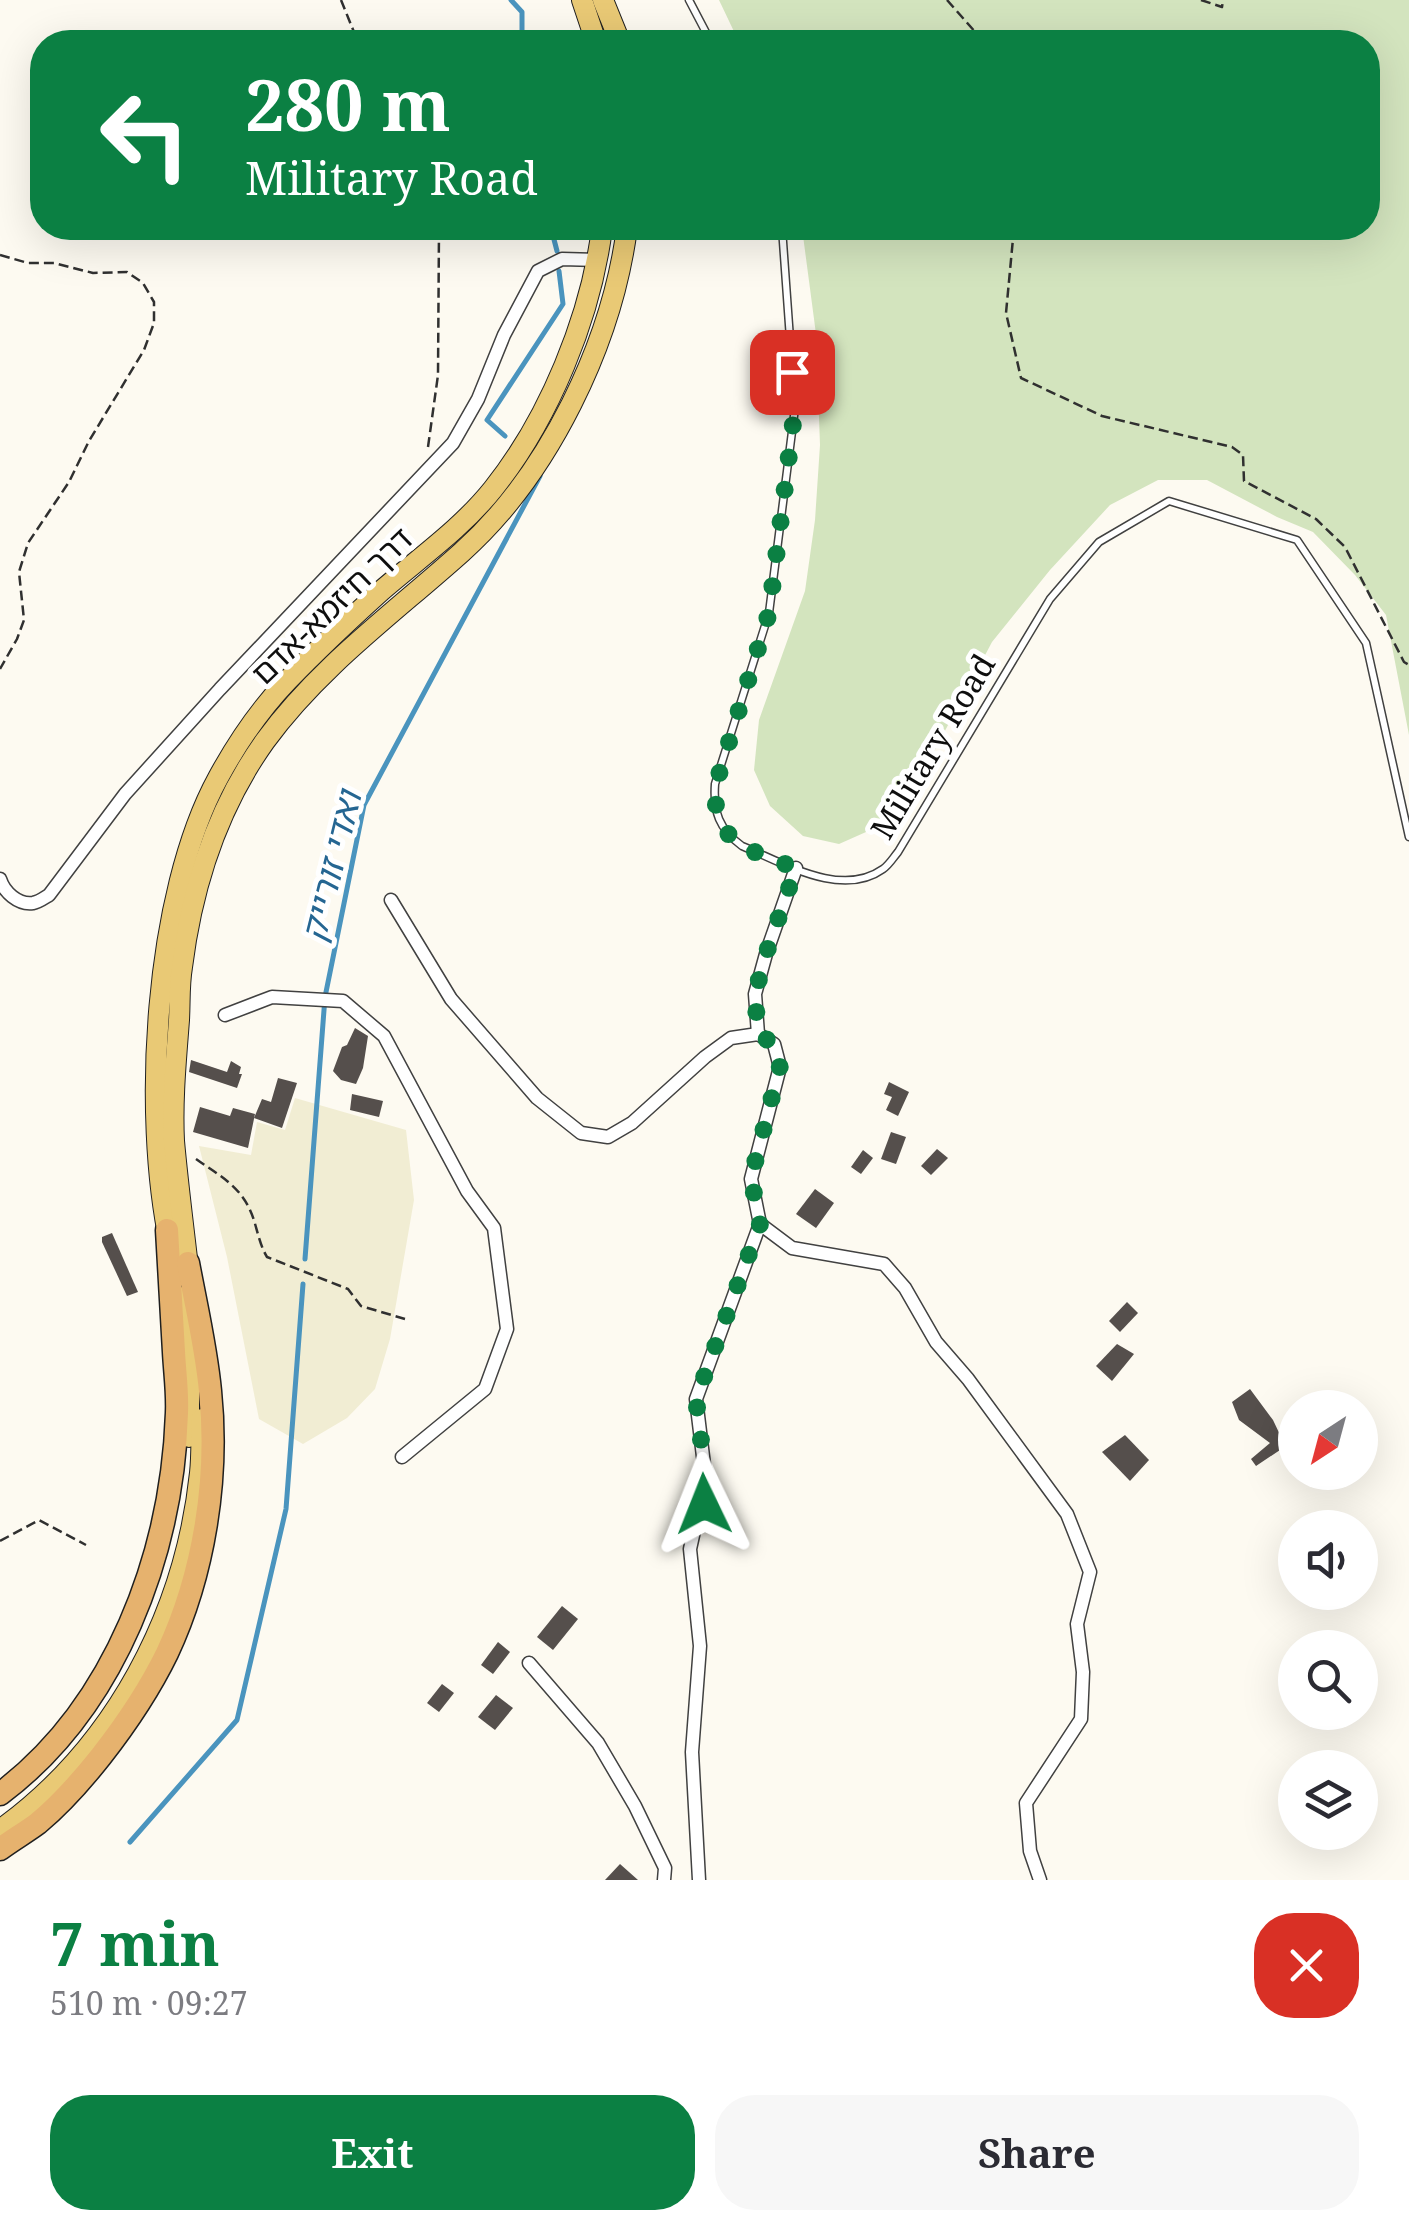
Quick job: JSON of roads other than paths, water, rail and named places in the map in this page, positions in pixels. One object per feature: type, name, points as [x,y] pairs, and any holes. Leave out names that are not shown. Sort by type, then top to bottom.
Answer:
[{"type":"highway","points":[[0,1794],[35,1766],[109,1668],[132,1619],[158,1545],[170,1492],[178,1409],[167,1230]]},
{"type":"highway","points":[[0,1849],[38,1822],[79,1783],[128,1721],[168,1651],[186,1604],[208,1506],[212,1444],[207,1362],[188,1263]]},
{"type":"main road","points":[[582,0],[592,30]]},
{"type":"main road","points":[[603,0],[615,30]]},
{"type":"main road","name":"דרך חיזמא-אדם","points":[[0,1815],[59,1764],[123,1676],[164,1579],[182,1512],[188,1470],[189,1354],[155,1136],[157,1047],[172,915],[196,828],[217,779],[250,727],[287,682],[492,490],[540,415],[562,369],[584,309],[600,240]]},
{"type":"main road","name":"דרך חיזמא-אדם","points":[[0,1830],[68,1772],[134,1682],[176,1583],[194,1514],[200,1471],[201,1353],[174,1140],[173,1077],[181,969],[211,843],[226,808],[266,741],[306,693],[348,650],[465,549],[517,492],[563,421],[599,342],[625,240]]},
{"type":"street","points":[[0,879],[3,888],[17,900],[32,903],[49,895],[125,794],[452,443],[478,399],[504,335],[538,271],[562,259],[598,260]]},
{"type":"street","points":[[758,1034],[755,994],[796,868]]},
{"type":"street","points":[[391,900],[451,999],[537,1098],[580,1133],[608,1137],[632,1124],[705,1057],[732,1038],[758,1034],[774,1044],[780,1066],[751,1178],[760,1224],[696,1399],[706,1481],[704,1504],[690,1549],[700,1646],[692,1752],[698,1880]]},
{"type":"street","points":[[226,1015],[272,998],[343,1001],[384,1036],[467,1190],[494,1228],[507,1330],[485,1389],[402,1456]]},
{"type":"street","points":[[760,1224],[792,1248],[884,1264],[905,1288],[936,1342],[968,1379],[1067,1514],[1090,1572],[1077,1624],[1083,1672],[1080,1719],[1026,1804],[1030,1851],[1040,1880]]},
{"type":"street","points":[[528,1663],[598,1743],[666,1868],[664,1880]]},
{"type":"lane","points":[[689,0],[705,30]]},
{"type":"lane","name":"Military Road","points":[[783,240],[795,408],[769,613],[714,797],[721,826],[730,838],[827,879],[848,881],[885,868],[1050,599],[1098,542],[1169,501],[1296,540],[1366,643],[1409,838]]},
{"type":"waterway","name":"ואדי זורייק","points":[[511,0],[522,12],[522,30]]},
{"type":"waterway","name":"ואדי זורייק","points":[[554,240],[557,251]]},
{"type":"waterway","name":"ואדי זורייק","points":[[505,436],[487,420],[563,304],[559,271]]},
{"type":"waterway","name":"ואדי זורייק","points":[[305,1259],[325,997],[364,805],[540,476]]},
{"type":"waterway","name":"ואדי זורייק","points":[[130,1842],[237,1720],[286,1509],[303,1284]]}]
